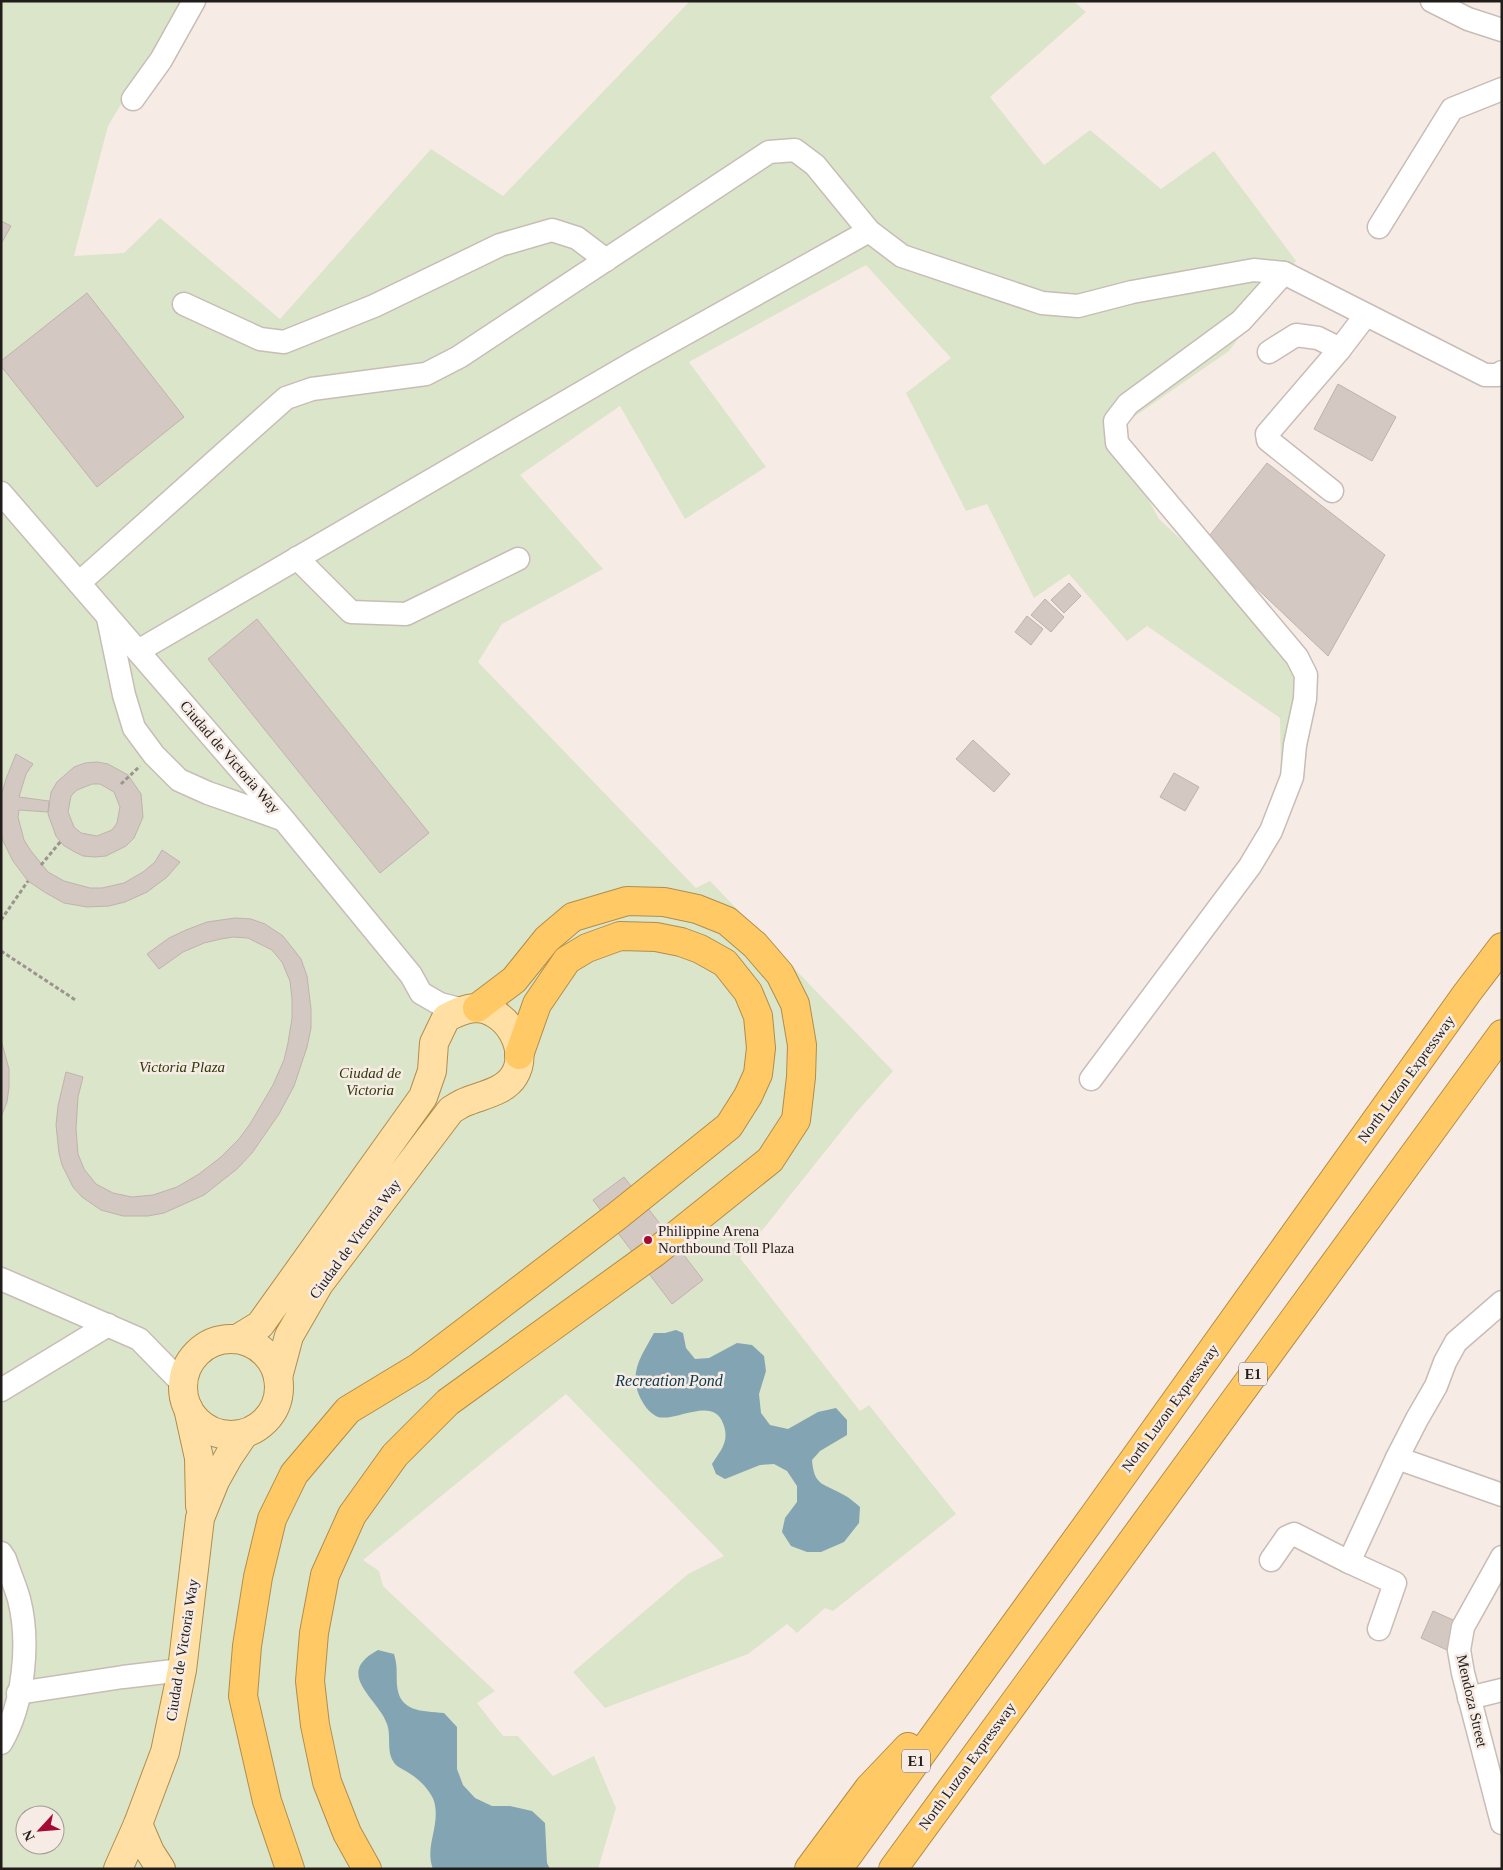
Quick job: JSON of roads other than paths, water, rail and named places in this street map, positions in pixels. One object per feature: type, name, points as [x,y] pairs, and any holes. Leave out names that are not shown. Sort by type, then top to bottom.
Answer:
[{"type":"highway","points":[[367,1869],[347,1833],[327,1782],[315,1725],[310,1681],[314,1632],[324,1575],[352,1514],[395,1456],[448,1402],[654,1253],[770,1160],[796,1120],[801,1077],[802,1044],[795,1004],[780,974],[755,945],[727,921],[697,909],[664,902],[627,901],[573,917],[547,939],[514,980],[470,1009]]},
{"type":"highway","points":[[290,1869],[267,1801],[242,1696],[247,1646],[258,1577],[272,1519],[294,1474],[348,1410],[419,1367],[617,1216],[729,1126],[748,1096],[758,1074],[761,1048],[758,1016],[748,992],[726,964],[700,949],[680,942],[656,936],[620,936],[587,948],[567,960],[537,1004],[519,1055]]},
{"type":"highway","name":"North Luzon Expressway","points":[[838,1869],[1467,993],[1502,947]]},
{"type":"highway","name":"North Luzon Expressway","points":[[893,1869],[1502,1034]]},
{"type":"highway","points":[[809,1869],[870,1788],[994,1654]]},
{"type":"highway","points":[[916,1869],[1005,1714]]},
{"type":"main road","points":[[470,1009],[498,1016],[507,1024],[514,1033],[519,1055]]},
{"type":"main road","name":"Ciudad de Victoria Way","points":[[237,1339],[260,1325],[423,1097],[432,1072],[434,1043],[446,1018],[470,1009]]},
{"type":"main road","name":"Ciudad de Victoria Way","points":[[278,1377],[289,1336],[319,1284],[451,1110],[467,1101],[489,1095],[506,1084],[514,1077],[519,1055]]},
{"type":"main road","points":[[186,1396],[203,1425],[213,1431],[228,1435],[244,1434],[261,1423],[272,1410],[277,1400],[278,1377],[270,1361],[260,1349],[251,1343],[237,1339],[216,1341],[206,1346],[186,1366],[186,1396],[199,1458],[200,1518]]},
{"type":"main road","name":"Ciudad de Victoria Way","points":[[124,1866],[166,1752],[182,1670],[200,1518],[215,1481],[244,1434]]},
{"type":"main road","points":[[138,1824],[150,1852],[161,1869]]},
{"type":"street","points":[[133,99],[161,60],[194,1]]},
{"type":"street","points":[[1432,1],[1468,19],[1502,30]]},
{"type":"street","points":[[1379,226],[1452,109],[1502,89]]},
{"type":"street","points":[[78,582],[286,398],[312,389],[426,374],[460,357],[768,152],[795,150],[815,165],[869,232],[902,256],[1042,303],[1078,306],[1132,292],[1254,270],[1284,273],[1485,375],[1498,375],[1502,372]]},
{"type":"street","points":[[184,304],[260,339],[284,342],[374,306],[500,246],[552,230],[577,238],[606,260]]},
{"type":"street","points":[[138,651],[636,361],[869,232]]},
{"type":"street","points":[[1091,1079],[1250,866],[1272,831],[1292,777],[1305,698],[1306,675],[1297,657],[1117,443],[1115,421],[1128,404],[1241,321],[1284,273]]},
{"type":"street","points":[[1332,491],[1268,440],[1267,434],[1340,349],[1366,315]]},
{"type":"street","points":[[1269,352],[1296,335],[1318,338],[1340,349]]},
{"type":"street","name":"Ciudad de Victoria Way","points":[[1,493],[284,820],[411,975],[421,993],[440,1004],[470,1009]]},
{"type":"street","points":[[297,558],[351,612],[406,614],[518,559]]},
{"type":"street","points":[[108,617],[124,695],[134,728],[154,755],[179,780],[208,793],[284,820]]},
{"type":"street","points":[[1,1279],[139,1339],[186,1396]]},
{"type":"street","points":[[1349,1562],[1397,1458],[1436,1386],[1445,1362],[1456,1342],[1502,1302]]},
{"type":"street","points":[[1,1390],[108,1325]]},
{"type":"street","points":[[1397,1458],[1502,1495]]},
{"type":"street","points":[[1271,1560],[1287,1537],[1294,1534],[1394,1583],[1379,1629]]},
{"type":"street","points":[[1,1553],[5,1558],[19,1600],[26,1647],[10,1728],[1,1743]]},
{"type":"street","name":"Mendoza Street","points":[[1502,1557],[1463,1627],[1459,1650],[1469,1698],[1499,1800],[1502,1823]]},
{"type":"street","points":[[18,1693],[182,1670]]},
{"type":"street","points":[[1469,1698],[1502,1690]]},
{"type":"water","name":"Recreation Pond","points":[[676,1330],[683,1333],[686,1348],[695,1359],[709,1358],[737,1343],[752,1345],[764,1356],[766,1371],[759,1394],[761,1413],[770,1425],[788,1429],[818,1412],[836,1408],[847,1420],[847,1435],[820,1451],[812,1460],[815,1475],[821,1483],[837,1491],[860,1507],[859,1523],[844,1542],[821,1552],[807,1552],[791,1546],[782,1532],[785,1518],[797,1502],[797,1486],[787,1471],[774,1464],[760,1465],[725,1479],[716,1474],[712,1464],[721,1450],[726,1437],[724,1426],[719,1417],[713,1412],[695,1411],[666,1418],[658,1417],[647,1408],[642,1401],[636,1382],[638,1366],[654,1333]]},
{"type":"water","points":[[378,1650],[394,1654],[399,1694],[407,1705],[428,1712],[444,1713],[457,1727],[457,1769],[463,1785],[475,1798],[492,1806],[510,1806],[532,1811],[545,1823],[547,1863],[550,1869],[433,1869],[430,1852],[436,1819],[434,1801],[427,1789],[413,1775],[397,1766],[393,1760],[387,1724],[362,1686],[359,1677],[359,1668],[365,1659]]},
{"type":"place","name":"Philippine Arena Northbound Toll Plaza","points":[[648,1240]]},
{"type":"park label","name":"Victoria Plaza","points":[[182,1067]]},
{"type":"park label","name":"Ciudad de Victoria","points":[[370,1082]]}]
